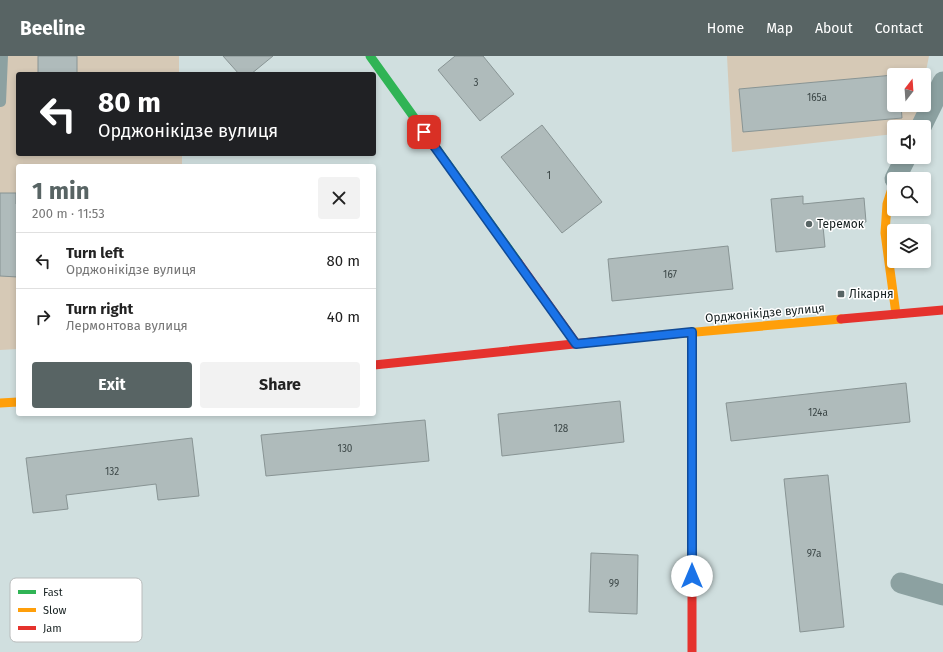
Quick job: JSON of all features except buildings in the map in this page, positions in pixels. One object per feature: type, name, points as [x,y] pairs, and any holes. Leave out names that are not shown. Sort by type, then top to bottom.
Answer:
[{"type":"street","points":[[370,56],[576,344]]},
{"type":"street","points":[[924,120],[943,82]]},
{"type":"street","points":[[887,204],[885,233],[896,314]]},
{"type":"street","name":"Орджонікідзе вулиця","points":[[376,364],[692,332],[943,310]]},
{"type":"street","points":[[692,332],[692,652]]},
{"type":"street","points":[[0,403],[16,402]]},
{"type":"street","points":[[900,583],[943,595]]},
{"type":"lane","points":[[0,102],[2,102],[3,56]]},
{"type":"shaded area","points":[[0,56],[179,56],[179,72],[16,72],[16,156],[182,156],[182,164],[16,164],[16,349],[0,350]]},
{"type":"shaded area","points":[[727,56],[929,56],[927,68],[887,68],[887,112],[917,112],[916,120],[887,120],[887,135],[732,152]]},
{"type":"traffic: fast","points":[[370,56],[518,262]]},
{"type":"traffic: fast","points":[[692,332],[692,489]]},
{"type":"traffic: slow","points":[[887,204],[885,233],[896,314]]},
{"type":"traffic: slow","points":[[640,337],[841,319]]},
{"type":"traffic: slow","points":[[0,403],[16,402]]},
{"type":"traffic: jam","points":[[518,262],[576,343]]},
{"type":"traffic: jam","points":[[841,319],[943,310]]},
{"type":"traffic: jam","points":[[376,365],[640,337]]},
{"type":"traffic: jam","points":[[692,489],[692,652]]},
{"type":"place","name":"Теремок","points":[[809,224]]},
{"type":"place","name":"Лікарня","points":[[841,294]]},
{"type":"route","points":[[424,132],[576,344],[692,332],[692,576]]}]
